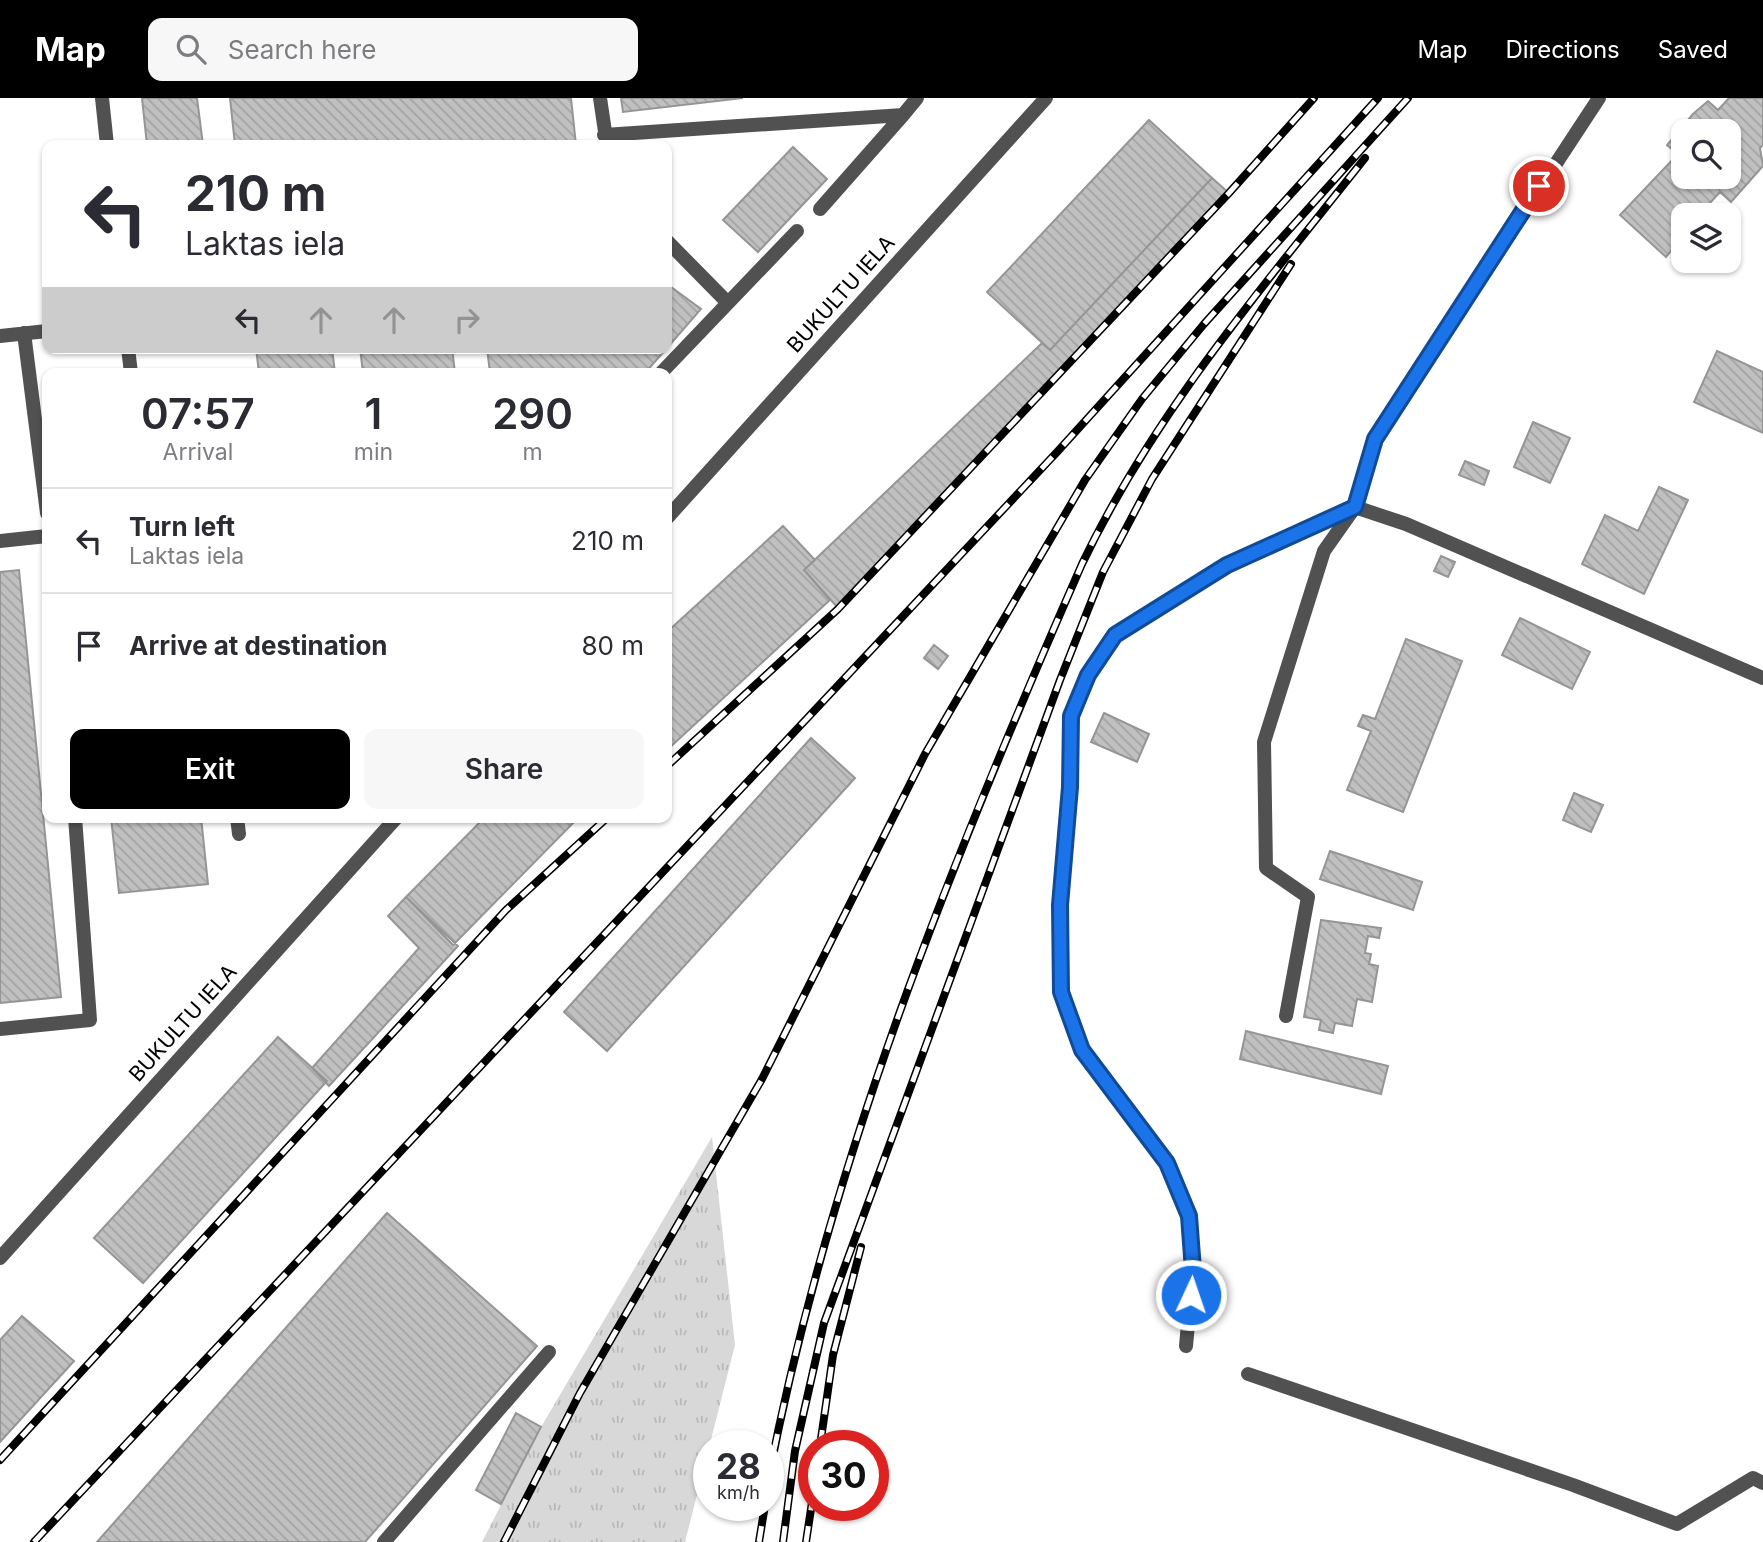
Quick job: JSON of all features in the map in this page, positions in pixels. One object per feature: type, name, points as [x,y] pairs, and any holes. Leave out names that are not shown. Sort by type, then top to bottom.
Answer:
[{"type":"street","points":[[102,98],[106,140]]},
{"type":"street","points":[[600,98],[605,140],[903,115]]},
{"type":"street","points":[[820,209],[918,98]]},
{"type":"street","name":"BUKULTU IELA","points":[[672,512],[1046,98]]},
{"type":"street","points":[[1286,1016],[1308,897],[1266,867],[1265,743],[1324,551],[1355,507],[1375,439],[1599,98]]},
{"type":"street","points":[[666,368],[797,231]]},
{"type":"street","points":[[672,246],[728,303]]},
{"type":"street","points":[[0,336],[42,331]]},
{"type":"street","points":[[24,333],[42,474]]},
{"type":"street","points":[[1186,1346],[1193,1270],[1189,1216],[1167,1163],[1082,1050],[1061,992],[1060,905],[1070,787],[1071,716],[1088,675],[1115,635],[1227,565],[1355,507],[1406,524],[1763,678]]},
{"type":"street","points":[[0,541],[42,537]]},
{"type":"street","points":[[0,1029],[90,1020],[75,823]]},
{"type":"street","points":[[238,823],[239,834]]},
{"type":"street","name":"BUKULTU IELA","points":[[0,1258],[392,823]]},
{"type":"street","points":[[384,1542],[549,1352]]},
{"type":"street","points":[[1248,1374],[1573,1485],[1677,1524],[1753,1478],[1763,1483]]},
{"type":"green space","points":[[712,1137],[735,1345],[713,1430],[693,1430],[693,1510],[685,1542],[482,1542],[541,1427]]},
{"type":"building","points":[[142,98],[197,98],[202,140],[146,140]]},
{"type":"building","points":[[230,98],[571,98],[575,140],[234,140]]},
{"type":"building","points":[[621,98],[743,98],[623,112]]},
{"type":"building","points":[[1729,98],[1763,98],[1763,145],[1760,148],[1763,166],[1731,202],[1720,192],[1710,203],[1671,203],[1671,251],[1666,257],[1620,215],[1671,161],[1671,189],[1741,189],[1741,119],[1689,119],[1708,101],[1718,110]]},
{"type":"building","points":[[1149,120],[1212,178],[1050,350],[987,292]]},
{"type":"building","points":[[793,147],[827,179],[758,252],[723,220]]},
{"type":"building","points":[[1212,178],[1229,193],[838,608],[804,570],[1042,343],[1050,350]]},
{"type":"building","points":[[672,288],[701,309],[672,342]]},
{"type":"building","points":[[1717,351],[1763,372],[1763,433],[1694,402]]},
{"type":"building","points":[[257,354],[333,354],[334,368],[258,368]]},
{"type":"building","points":[[361,354],[453,354],[454,368],[362,368]]},
{"type":"building","points":[[488,354],[662,354],[649,368],[489,368]]},
{"type":"building","points":[[1533,422],[1570,438],[1550,483],[1514,467]]},
{"type":"building","points":[[1465,461],[1489,471],[1484,485],[1459,475]]},
{"type":"building","points":[[1659,487],[1688,500],[1644,594],[1582,564],[1605,515],[1638,531]]},
{"type":"building","points":[[783,526],[815,560],[804,570],[830,600],[672,745],[672,627]]},
{"type":"building","points":[[1441,556],[1455,562],[1448,577],[1434,571]]},
{"type":"building","points":[[19,570],[61,997],[0,1003],[0,572]]},
{"type":"building","points":[[1520,618],[1590,652],[1572,689],[1502,655]]},
{"type":"building","points":[[1406,639],[1462,661],[1403,812],[1347,790],[1371,731],[1358,726],[1363,715],[1375,719]]},
{"type":"building","points":[[934,645],[948,656],[938,669],[924,658]]},
{"type":"building","points":[[1104,713],[1149,734],[1137,762],[1091,742]]},
{"type":"building","points":[[811,738],[855,778],[607,1051],[564,1012]]},
{"type":"building","points":[[1574,793],[1603,805],[1591,832],[1563,820]]},
{"type":"building","points":[[112,823],[202,823],[208,884],[119,893]]},
{"type":"building","points":[[479,823],[573,823],[453,945],[406,897]]},
{"type":"building","points":[[1330,851],[1422,882],[1413,910],[1320,879]]},
{"type":"building","points":[[406,897],[458,946],[329,1086],[312,1068],[419,948],[388,916]]},
{"type":"building","points":[[1321,920],[1381,928],[1379,938],[1368,936],[1365,953],[1371,954],[1369,964],[1378,966],[1372,1002],[1357,999],[1352,1026],[1335,1023],[1333,1033],[1319,1030],[1321,1020],[1304,1017]]},
{"type":"building","points":[[1246,1031],[1388,1066],[1381,1094],[1240,1059]]},
{"type":"building","points":[[278,1037],[327,1081],[143,1283],[94,1238]]},
{"type":"building","points":[[387,1213],[537,1346],[365,1542],[97,1542]]},
{"type":"building","points":[[22,1316],[74,1361],[0,1442],[0,1340]]},
{"type":"building","points":[[516,1413],[541,1427],[501,1504],[476,1490]]},
{"type":"railway","points":[[672,761],[838,609],[1229,193],[1314,98]]},
{"type":"railway","points":[[34,1542],[1058,451],[1378,98]]},
{"type":"railway","points":[[504,1542],[580,1393],[762,1079],[925,754],[1085,480],[1142,399],[1204,324],[1408,98]]},
{"type":"railway","points":[[779,1430],[825,1245],[899,1014],[987,787],[1082,564],[1142,455],[1176,403],[1249,304],[1365,158]]},
{"type":"railway","points":[[783,1542],[795,1451],[824,1323],[1060,680],[1103,572],[1152,479],[1291,264]]},
{"type":"railway","points":[[0,1460],[506,910],[601,823]]},
{"type":"railway","points":[[822,1430],[833,1355],[861,1247]]},
{"type":"railway","points":[[759,1542],[762,1521]]},
{"type":"railway","points":[[806,1542],[809,1521]]},
{"type":"route","points":[[1191,1295],[1193,1270],[1189,1216],[1167,1163],[1082,1050],[1061,992],[1060,905],[1070,787],[1071,716],[1088,675],[1115,635],[1227,565],[1355,507],[1375,439],[1539,186]]}]
